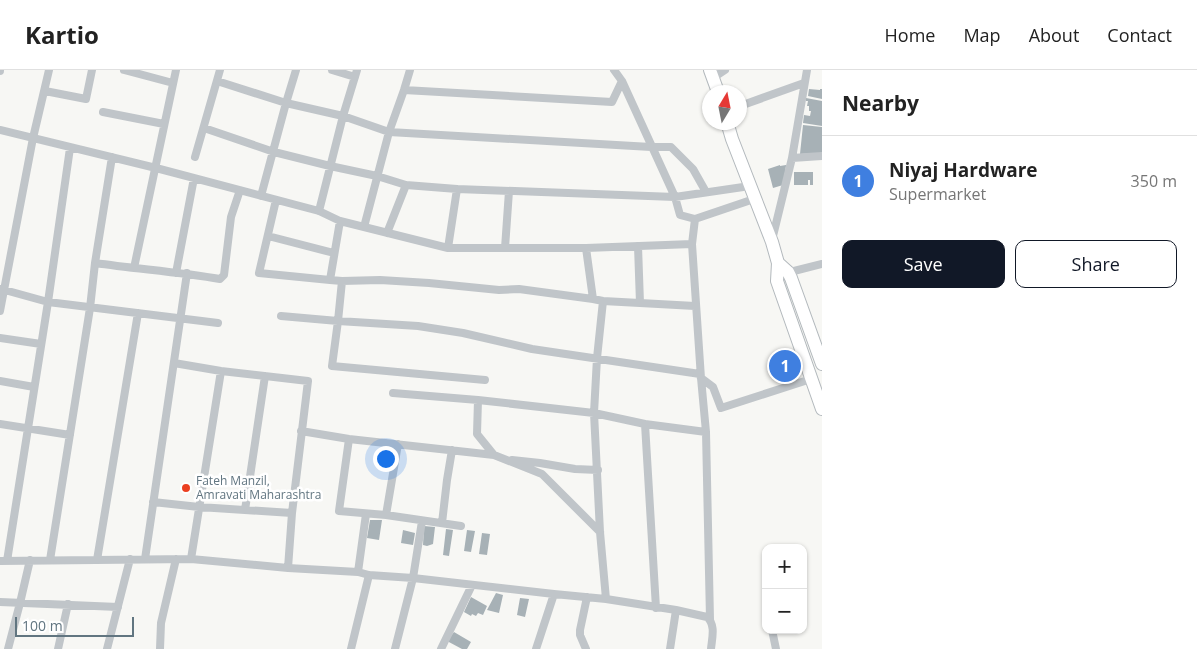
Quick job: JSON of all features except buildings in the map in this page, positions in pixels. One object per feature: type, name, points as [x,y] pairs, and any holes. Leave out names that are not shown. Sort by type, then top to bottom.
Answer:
[{"type":"main road","points":[[729,130],[781,270],[822,364]]},
{"type":"main road","points":[[781,270],[777,281],[822,410]]},
{"type":"street","points":[[0,311],[2,290],[49,70]]},
{"type":"street","points":[[45,91],[86,99],[92,70]]},
{"type":"street","points":[[124,70],[173,83]]},
{"type":"street","points":[[134,268],[176,70]]},
{"type":"street","points":[[195,157],[220,70]]},
{"type":"street","points":[[262,196],[296,70]]},
{"type":"street","points":[[319,211],[343,116],[356,74],[332,70]]},
{"type":"street","points":[[364,226],[389,132],[410,70]]},
{"type":"street","points":[[614,70],[622,81],[674,197],[680,215],[695,219],[754,199]]},
{"type":"street","points":[[712,74],[725,70]]},
{"type":"street","points":[[772,242],[792,158],[807,70]]},
{"type":"street","points":[[216,81],[286,103],[343,116],[389,132],[671,147],[693,169],[706,192]]},
{"type":"street","points":[[404,90],[612,102],[622,81]]},
{"type":"street","points":[[747,103],[804,83]]},
{"type":"street","points":[[103,112],[164,124]]},
{"type":"street","points":[[204,128],[274,152],[377,176],[406,185],[457,190],[674,197],[750,186]]},
{"type":"street","points":[[0,130],[240,190],[319,211],[340,221],[448,248],[586,248],[692,244]]},
{"type":"street","points":[[70,148],[28,429],[4,561],[191,559],[358,572],[369,575],[606,599],[697,614],[710,620]]},
{"type":"street","points":[[792,158],[822,156]]},
{"type":"street","points":[[50,560],[112,157]]},
{"type":"street","points":[[176,273],[194,178]]},
{"type":"street","points":[[388,233],[406,185]]},
{"type":"street","points":[[95,263],[187,273],[220,279],[223,277],[231,217],[240,190]]},
{"type":"street","points":[[448,248],[457,190]]},
{"type":"street","points":[[505,248],[509,191]]},
{"type":"street","points":[[276,200],[259,273],[342,281],[380,280],[499,290],[519,289],[603,301],[696,306]]},
{"type":"street","points":[[695,219],[692,244],[706,432],[710,620],[713,626],[711,649]]},
{"type":"street","points":[[330,280],[340,221]]},
{"type":"street","points":[[268,236],[334,253]]},
{"type":"street","points":[[638,246],[640,303]]},
{"type":"street","points":[[586,248],[592,299]]},
{"type":"street","points":[[781,270],[822,264]]},
{"type":"street","points":[[145,559],[187,273]]},
{"type":"street","points":[[342,281],[332,366],[485,380]]},
{"type":"street","points":[[2,290],[48,302],[218,323]]},
{"type":"street","points":[[603,301],[594,413],[600,532],[606,599]]},
{"type":"street","points":[[97,560],[138,313]]},
{"type":"street","points":[[281,316],[418,326],[463,333],[532,349],[701,376],[713,386],[721,408],[811,379]]},
{"type":"street","points":[[0,338],[41,344]]},
{"type":"street","points":[[174,363],[221,371],[308,381],[292,513],[288,568]]},
{"type":"street","points":[[191,559],[221,371]]},
{"type":"street","points":[[245,510],[265,376]]},
{"type":"street","points":[[0,381],[34,387]]},
{"type":"street","points":[[392,393],[478,400],[594,413],[644,424],[706,432]]},
{"type":"street","points":[[478,400],[477,434],[494,455]]},
{"type":"street","points":[[0,424],[70,435]]},
{"type":"street","points":[[644,424],[656,608]]},
{"type":"street","points":[[302,431],[349,439],[494,455],[542,474],[600,532]]},
{"type":"street","points":[[349,439],[339,511],[386,515],[461,526]]},
{"type":"street","points":[[386,515],[398,444]]},
{"type":"street","points":[[442,523],[452,450]]},
{"type":"street","points":[[505,459],[598,470]]},
{"type":"street","points":[[153,502],[292,513]]},
{"type":"street","points":[[358,572],[366,514]]},
{"type":"street","points":[[394,649],[413,578],[422,521]]},
{"type":"street","points":[[107,649],[130,559]]},
{"type":"street","points":[[160,649],[162,623],[176,559]]},
{"type":"street","points":[[8,649],[30,560]]},
{"type":"street","points":[[351,649],[369,575]]},
{"type":"street","points":[[441,649],[472,584]]},
{"type":"street","points":[[536,649],[554,594]]},
{"type":"street","points":[[586,649],[580,635],[580,630],[587,597]]},
{"type":"street","points":[[0,602],[118,606]]},
{"type":"street","points":[[58,649],[68,604]]},
{"type":"street","points":[[670,649],[676,610]]},
{"type":"street","points":[[773,634],[776,649]]},
{"type":"place","name":"Niyaj Hardware","points":[[785,366]]},
{"type":"place","name":"Fateh Manzil, Amravati Maharashtra","points":[[186,488]]}]
